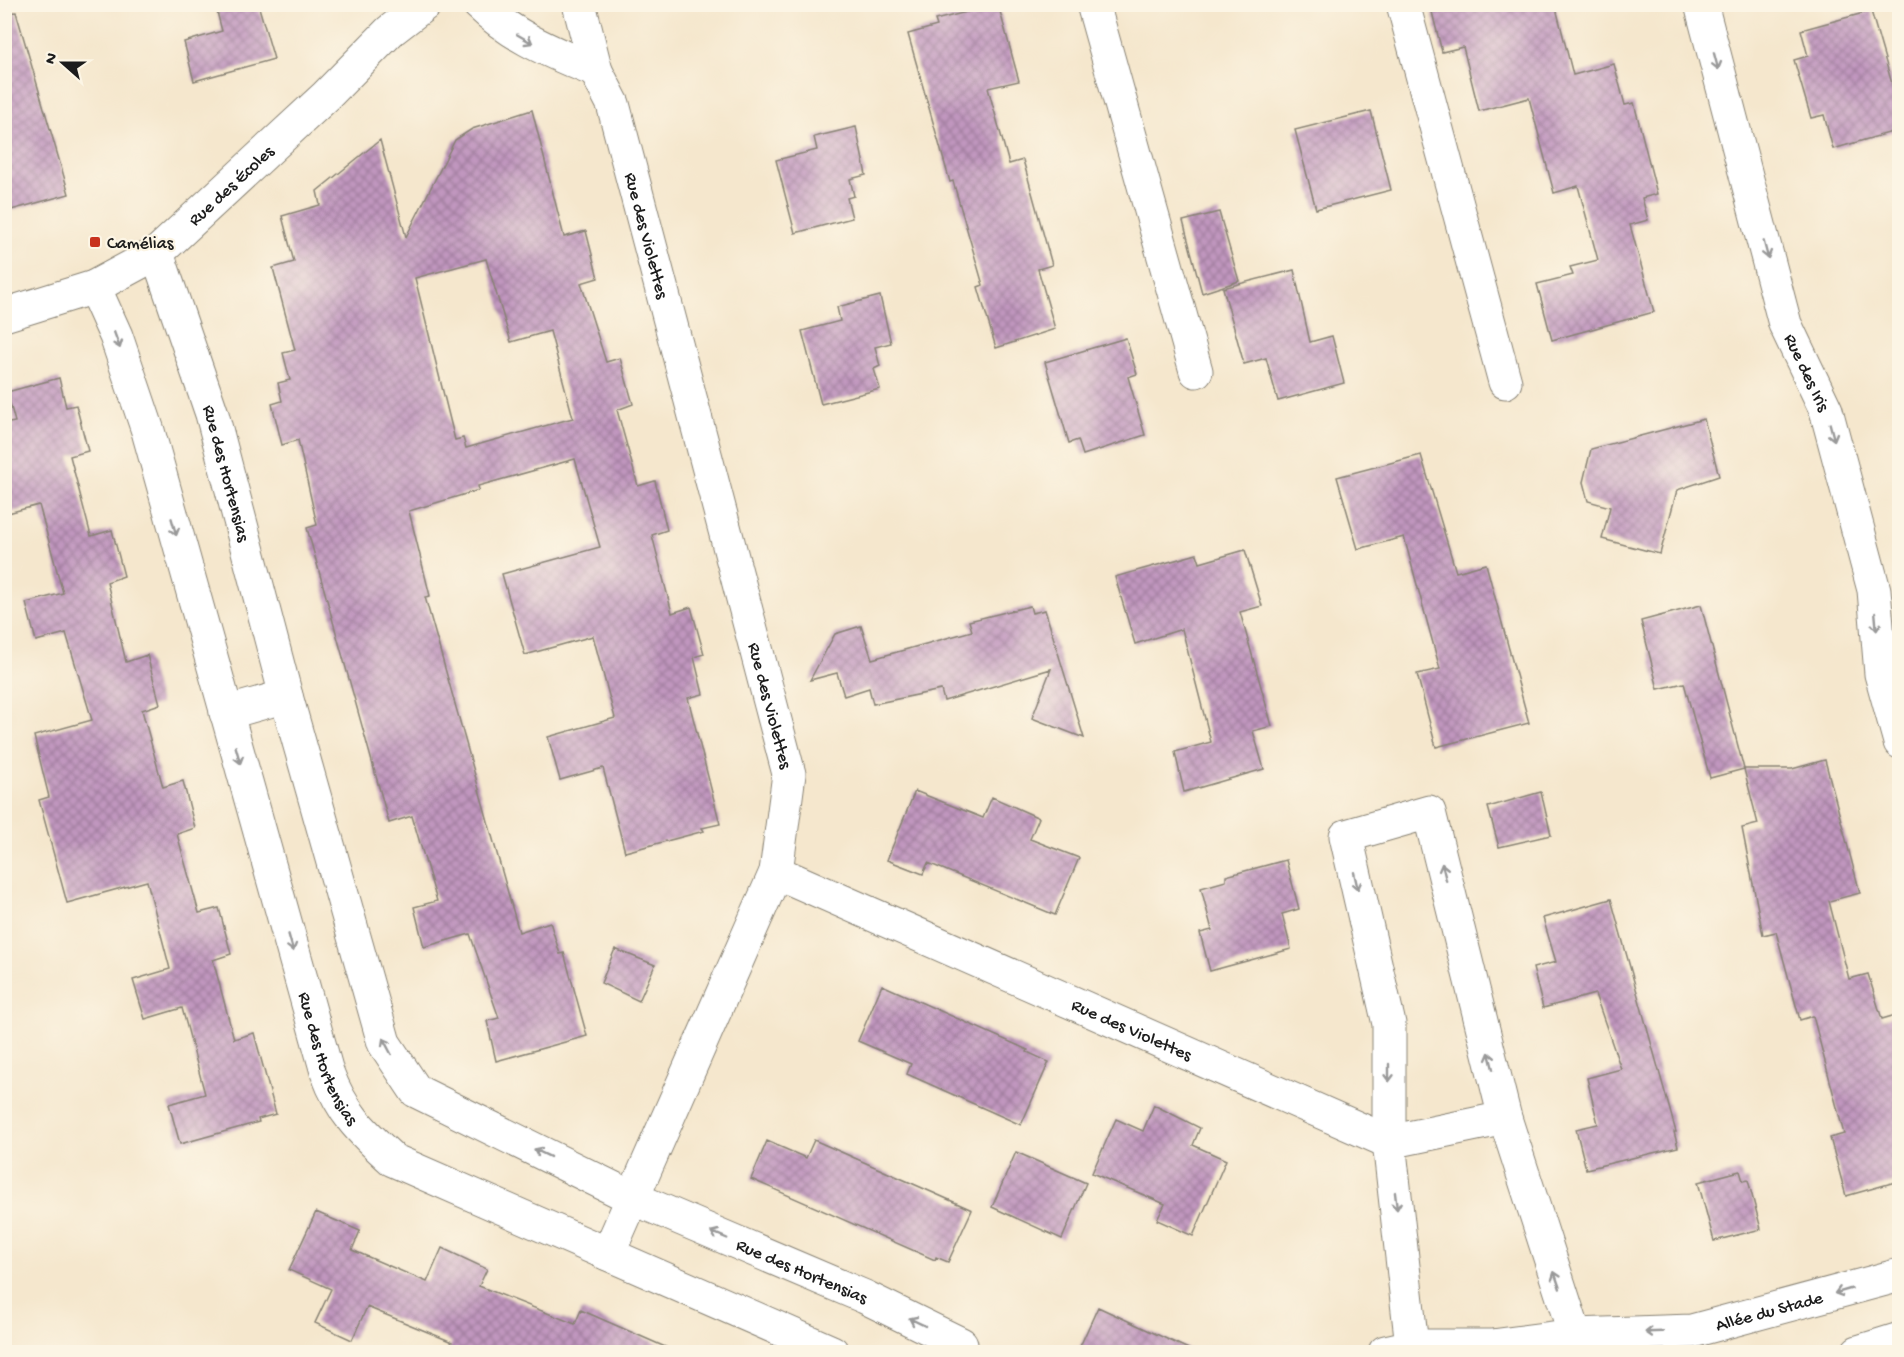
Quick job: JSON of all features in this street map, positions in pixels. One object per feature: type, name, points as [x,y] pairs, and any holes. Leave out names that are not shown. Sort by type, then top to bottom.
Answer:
[{"type":"street","name":"Rue des Écoles","points":[[4,315],[94,287],[157,253],[326,96],[390,31],[424,4]]},
{"type":"street","points":[[479,4],[501,26],[526,40],[596,71]]},
{"type":"street","name":"Rue des Violettes","points":[[579,4],[596,71],[613,104],[789,774],[776,872],[1389,1142]]},
{"type":"street","points":[[1093,4],[1196,371]]},
{"type":"street","points":[[1403,4],[1505,382]]},
{"type":"street","name":"Rue des Iris","points":[[1701,4],[1785,324],[1826,410],[1874,590],[1881,674],[1899,742]]},
{"type":"street","name":"Rue des Hortensias","points":[[157,253],[212,414],[286,696],[384,1043],[416,1091],[634,1198],[865,1297],[961,1344],[957,1353]]},
{"type":"street","name":"Rue des Hortensias","points":[[94,287],[116,336],[148,431],[327,1072],[338,1102],[363,1133],[393,1160],[832,1353]]},
{"type":"street","points":[[226,713],[286,696]]},
{"type":"street","points":[[1404,1350],[1389,1142],[1389,1024],[1346,836],[1429,812],[1505,1118],[1573,1344]]},
{"type":"street","points":[[608,1254],[776,872]]},
{"type":"street","points":[[1389,1142],[1505,1118]]},
{"type":"street","name":"Allée du Stade","points":[[1404,1350],[1573,1344],[1692,1331],[1899,1275]]},
{"type":"street","points":[[1858,1353],[1899,1339]]},
{"type":"building","points":[[215,4],[258,4],[274,59],[194,81],[184,42],[222,31]]},
{"type":"building","points":[[998,4],[1019,81],[988,88],[1009,164],[1023,160],[1052,265],[1038,269],[1055,329],[996,348],[978,287],[983,285],[953,181],[950,182],[908,34],[937,26],[935,20]]},
{"type":"building","points":[[1430,4],[1555,4],[1573,75],[1614,64],[1625,105],[1634,103],[1657,194],[1642,198],[1648,220],[1630,225],[1654,312],[1552,340],[1537,284],[1573,275],[1570,267],[1598,260],[1578,186],[1554,193],[1529,98],[1479,111],[1463,47],[1442,52]]},
{"type":"building","points":[[1871,11],[1899,108],[1899,130],[1833,149],[1824,115],[1811,118],[1794,60],[1808,56],[1801,30]]},
{"type":"building","points":[[16,12],[69,194],[4,212],[4,13]]},
{"type":"building","points":[[532,110],[564,237],[586,231],[598,278],[581,283],[606,362],[620,358],[633,404],[617,410],[638,486],[655,481],[667,530],[652,535],[672,613],[691,607],[704,654],[694,657],[703,694],[688,698],[720,824],[702,828],[704,831],[625,852],[603,768],[560,780],[548,737],[615,718],[593,636],[525,655],[502,574],[600,547],[575,459],[478,486],[479,490],[409,511],[430,596],[425,597],[519,932],[550,922],[560,954],[564,953],[587,1036],[496,1061],[487,1021],[499,1018],[470,934],[424,947],[414,907],[437,901],[412,816],[389,823],[307,528],[317,525],[298,440],[282,445],[272,404],[282,401],[278,383],[290,380],[283,353],[295,350],[273,268],[294,262],[282,216],[320,205],[317,191],[380,140],[406,237],[455,140],[472,129]],"holes":[[[486,259],[511,342],[550,331],[573,418],[466,448],[463,438],[455,440],[415,278]]]},
{"type":"building","points":[[1371,111],[1391,190],[1316,209],[1295,130]]},
{"type":"building","points":[[856,127],[866,175],[850,179],[854,196],[847,198],[852,218],[795,233],[776,160],[817,150],[814,137]]},
{"type":"building","points":[[1219,212],[1239,281],[1202,293],[1183,221]]},
{"type":"building","points":[[1294,270],[1310,342],[1332,336],[1344,383],[1278,401],[1266,358],[1244,364],[1223,288]]},
{"type":"building","points":[[880,296],[891,343],[875,347],[880,366],[874,369],[880,389],[821,404],[802,331],[840,321],[837,307]]},
{"type":"building","points":[[1126,338],[1137,374],[1128,377],[1145,435],[1083,455],[1078,440],[1069,443],[1045,362]]},
{"type":"building","points":[[59,378],[66,407],[76,405],[88,451],[70,456],[91,536],[112,530],[124,576],[107,582],[126,662],[147,655],[160,704],[142,710],[163,787],[183,781],[195,828],[177,834],[199,913],[219,908],[231,954],[213,960],[234,1039],[254,1033],[276,1114],[258,1119],[259,1122],[180,1144],[169,1104],[205,1094],[182,1008],[145,1019],[133,980],[170,969],[147,881],[67,903],[39,800],[49,797],[34,736],[92,720],[66,633],[36,641],[26,603],[63,593],[39,505],[4,514],[4,424],[15,422],[7,392]]},
{"type":"building","points":[[1704,419],[1719,476],[1677,490],[1660,554],[1602,539],[1610,507],[1588,501],[1583,482],[1591,449]]},
{"type":"building","points":[[1421,455],[1456,572],[1486,564],[1529,723],[1436,747],[1417,674],[1440,669],[1404,537],[1358,549],[1337,477]]},
{"type":"building","points":[[1245,550],[1262,606],[1240,612],[1272,726],[1253,731],[1264,769],[1184,792],[1175,752],[1211,742],[1182,629],[1135,644],[1115,577],[1197,554],[1200,563]]},
{"type":"building","points":[[1701,605],[1744,769],[1710,778],[1684,683],[1658,689],[1641,621]]},
{"type":"building","points":[[1030,606],[1032,613],[1045,610],[1084,738],[1032,718],[1051,669],[944,701],[941,690],[873,704],[869,688],[844,696],[837,673],[810,680],[835,634],[861,626],[872,659],[972,631],[969,621]]},
{"type":"building","points":[[1825,760],[1860,893],[1829,901],[1849,979],[1868,974],[1882,1019],[1899,1014],[1899,1181],[1846,1196],[1830,1138],[1844,1134],[1813,1016],[1800,1020],[1776,932],[1763,935],[1742,828],[1758,824],[1744,769],[1792,769]]},
{"type":"building","points":[[915,791],[983,818],[992,797],[1039,818],[1030,839],[1079,858],[1055,915],[928,863],[923,874],[887,860]]},
{"type":"building","points":[[1541,792],[1551,835],[1499,847],[1488,807]]},
{"type":"building","points":[[1286,860],[1299,909],[1282,914],[1291,949],[1210,971],[1200,933],[1212,930],[1201,888],[1226,881],[1226,876]]},
{"type":"building","points":[[1611,899],[1676,1132],[1674,1132],[1678,1147],[1586,1169],[1576,1129],[1598,1124],[1587,1078],[1621,1069],[1595,994],[1543,1008],[1533,968],[1556,962],[1543,918]]},
{"type":"building","points":[[615,949],[655,965],[639,1001],[601,983]]},
{"type":"building","points":[[882,985],[1028,1050],[1027,1052],[1049,1062],[1021,1125],[907,1074],[911,1064],[858,1041]]},
{"type":"building","points":[[1154,1105],[1200,1128],[1193,1145],[1226,1160],[1193,1236],[1157,1220],[1165,1204],[1092,1173],[1116,1119],[1143,1131]]},
{"type":"building","points":[[814,1140],[972,1210],[948,1262],[936,1257],[935,1260],[751,1179],[767,1141],[806,1158]]},
{"type":"building","points":[[1016,1152],[1086,1183],[1062,1239],[992,1207]]},
{"type":"building","points":[[1740,1171],[1743,1181],[1748,1180],[1761,1229],[1714,1241],[1698,1182]]},
{"type":"building","points":[[316,1212],[360,1231],[352,1250],[427,1282],[442,1248],[487,1269],[479,1286],[575,1324],[581,1310],[679,1353],[447,1353],[452,1342],[367,1307],[352,1340],[315,1323],[331,1289],[289,1270]]},
{"type":"building","points":[[1098,1307],[1197,1353],[1077,1353]]},
{"type":"place","name":"Camélias","points":[[95,242]]}]
